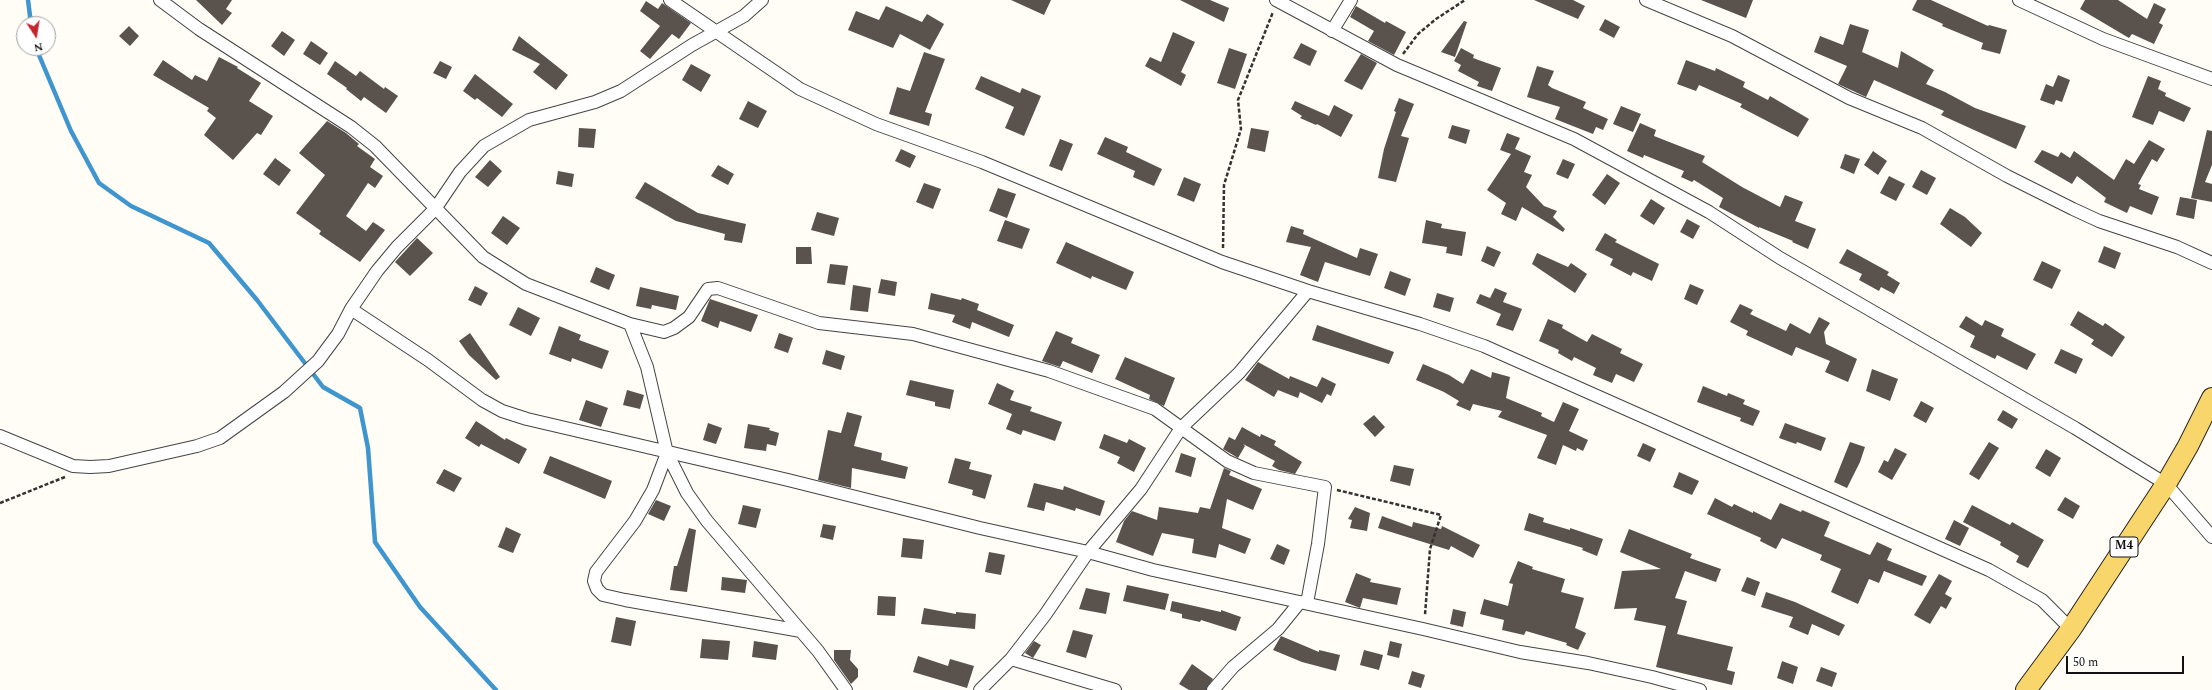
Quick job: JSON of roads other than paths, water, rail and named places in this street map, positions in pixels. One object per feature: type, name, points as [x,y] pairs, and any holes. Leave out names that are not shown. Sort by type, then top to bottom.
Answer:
[{"type":"main road","name":"M4","points":[[2026,690],[2071,629],[2166,484],[2188,446],[2212,398]]},
{"type":"street","points":[[160,0],[199,29],[351,127],[374,146],[483,257],[526,284],[564,300],[630,324],[664,332],[674,328],[689,317],[708,289],[718,288],[819,323],[912,334],[1049,370],[1155,409],[1227,461],[1254,473],[1325,487],[1318,544],[1303,602],[1273,633],[1234,667],[1213,690]]},
{"type":"street","points":[[670,0],[718,31],[800,89],[876,124],[982,162],[1222,262],[1308,291],[1420,324],[1484,346],[1672,431],[1989,570],[2042,600],[2071,629]]},
{"type":"street","points":[[0,436],[73,466],[90,467],[109,466],[210,443],[220,438],[284,392],[318,361],[338,334],[351,310],[377,271],[397,247],[435,209],[460,172],[484,146],[529,120],[595,102],[622,91],[692,45],[744,16],[762,0]]},
{"type":"street","points":[[1277,0],[1397,65],[1567,136],[1637,172],[1709,212],[1780,258],[2075,428],[2166,484],[2212,537]]},
{"type":"street","points":[[1332,31],[1351,0]]},
{"type":"street","points":[[1646,0],[1732,36],[1849,98],[1922,128],[2007,176],[2073,209],[2099,221],[2177,247],[2212,263]]},
{"type":"street","points":[[2019,0],[2103,40],[2212,79]]},
{"type":"street","points":[[980,690],[1011,659],[1045,615],[1088,552],[1141,489],[1181,428],[1239,373],[1308,291]]},
{"type":"street","points":[[351,310],[428,360],[482,400],[502,410],[527,419],[1088,552],[1153,570],[1303,602],[1520,652],[1588,663],[1700,690]]},
{"type":"street","points":[[630,324],[646,367],[666,453],[687,493],[697,508],[801,631],[846,690]]},
{"type":"street","points":[[666,453],[653,490],[635,521],[596,572],[594,581],[597,589],[603,595],[625,600],[801,631]]},
{"type":"street","points":[[1011,659],[1115,690]]},
{"type":"waterway","points":[[28,0],[30,16]]},
{"type":"waterway","points":[[39,56],[71,131],[99,183],[131,206],[209,243],[257,300],[323,387],[360,408],[368,448],[375,542],[420,607],[496,690]]}]
